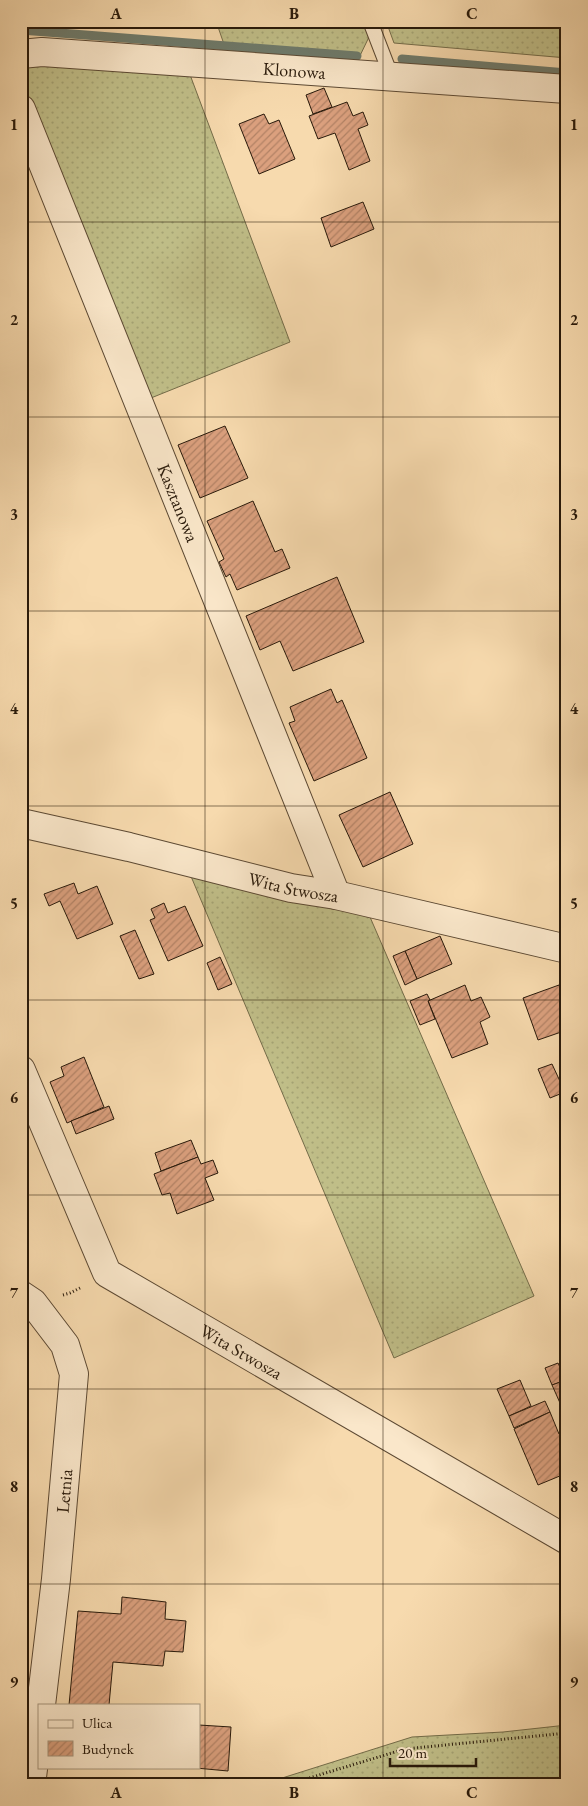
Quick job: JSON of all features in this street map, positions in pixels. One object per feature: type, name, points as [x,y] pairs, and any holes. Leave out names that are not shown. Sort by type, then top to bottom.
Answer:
[{"type":"street","name":"Klonowa","points":[[21,54],[42,52],[567,89]]},
{"type":"street","name":"Kasztanowa","points":[[21,109],[336,895]]},
{"type":"street","name":"Wita Stwosza","points":[[21,823],[128,847],[291,888],[336,895],[567,949]]},
{"type":"street","points":[[21,1070],[107,1272]]},
{"type":"street","name":"Wita Stwosza","points":[[107,1272],[567,1540]]},
{"type":"street","name":"Letnia","points":[[27,1299],[65,1345],[74,1374],[56,1579],[41,1704]]},
{"type":"street","points":[[31,1785],[38,1729]]},
{"type":"lane","points":[[370,21],[392,78]]},
{"type":"path","points":[[27,1299],[70,1293],[107,1272]]},
{"type":"path","points":[[286,1785],[405,1749],[567,1733]]},
{"type":"shaded area","points":[[216,21],[362,21],[369,37],[355,66],[228,56]]},
{"type":"shaded area","points":[[386,21],[567,21],[567,58],[394,43]]},
{"type":"shaded area","points":[[25,60],[189,72],[290,342],[146,400],[21,93],[21,67]]},
{"type":"shaded area","points":[[190,874],[370,917],[534,1296],[394,1358]]},
{"type":"shaded area","points":[[567,1725],[567,1785],[260,1785],[412,1737],[503,1732]]},
{"type":"building","points":[[324,88],[332,107],[313,114],[306,95]]},
{"type":"building","points":[[347,102],[353,116],[363,112],[368,125],[358,129],[370,161],[349,170],[335,133],[318,139],[309,116]]},
{"type":"building","points":[[264,114],[269,124],[279,120],[295,159],[259,174],[239,124]]},
{"type":"building","points":[[363,202],[374,229],[331,247],[321,218]]},
{"type":"building","points":[[225,426],[248,478],[200,498],[178,445]]},
{"type":"building","points":[[253,501],[275,552],[282,549],[290,568],[237,590],[230,574],[226,577],[219,562],[224,559],[207,521]]},
{"type":"building","points":[[337,577],[364,642],[293,671],[280,641],[260,650],[246,616]]},
{"type":"building","points":[[331,689],[337,703],[342,700],[367,758],[314,781],[289,723],[295,721],[290,707]]},
{"type":"building","points":[[390,792],[413,844],[363,867],[339,815]]},
{"type":"building","points":[[74,883],[78,894],[97,886],[113,924],[77,939],[60,901],[49,906],[44,894]]},
{"type":"building","points":[[164,903],[168,913],[185,906],[203,946],[168,961],[150,920],[155,918],[151,909]]},
{"type":"building","points":[[135,930],[154,974],[139,979],[120,936]]},
{"type":"building","points":[[440,936],[452,964],[417,979],[405,951]]},
{"type":"building","points":[[405,951],[417,979],[405,985],[393,956]]},
{"type":"building","points":[[220,957],[232,984],[218,990],[207,963]]},
{"type":"building","points":[[465,985],[471,1001],[481,997],[490,1017],[480,1022],[488,1044],[452,1058],[428,1001]]},
{"type":"building","points":[[559,985],[567,1004],[567,1030],[538,1040],[523,998]]},
{"type":"building","points":[[427,994],[435,1019],[420,1025],[410,1001]]},
{"type":"building","points":[[84,1057],[104,1107],[67,1123],[50,1082],[64,1076],[61,1067]]},
{"type":"building","points":[[552,1064],[565,1092],[550,1098],[538,1069]]},
{"type":"building","points":[[109,1106],[114,1119],[76,1134],[71,1121]]},
{"type":"building","points":[[191,1140],[198,1157],[161,1171],[155,1153]]},
{"type":"building","points":[[198,1157],[201,1164],[213,1160],[218,1173],[205,1178],[214,1200],[177,1214],[170,1193],[162,1195],[154,1174]]},
{"type":"building","points":[[558,1363],[566,1380],[552,1385],[545,1368]]},
{"type":"building","points":[[520,1380],[531,1406],[509,1416],[497,1389]]},
{"type":"building","points":[[566,1380],[567,1411],[564,1412],[552,1385]]},
{"type":"building","points":[[545,1401],[550,1412],[514,1428],[509,1416]]},
{"type":"building","points":[[550,1412],[559,1434],[567,1431],[567,1448],[565,1449],[567,1473],[538,1485],[514,1429]]},
{"type":"building","points":[[122,1597],[166,1602],[165,1619],[186,1621],[183,1652],[165,1651],[163,1666],[113,1662],[109,1704],[69,1704],[78,1611],[121,1614]]},
{"type":"building","points":[[200,1725],[231,1727],[228,1771],[196,1768],[200,1768]]},
{"type":"waterway","points":[[21,30],[357,56]]},
{"type":"waterway","points":[[402,59],[567,73]]}]
